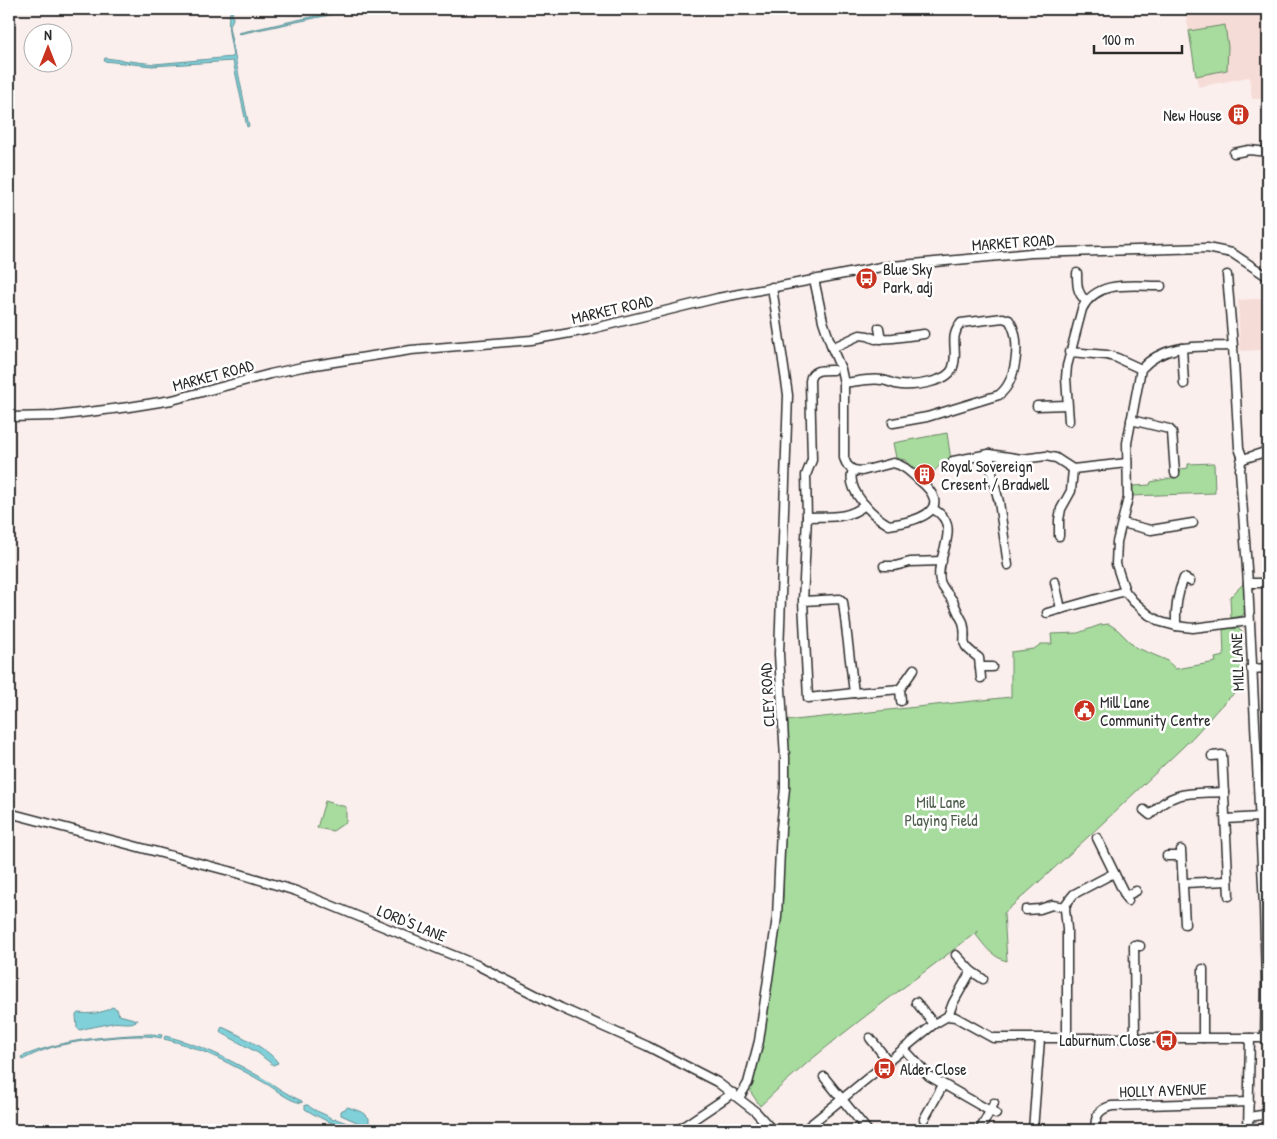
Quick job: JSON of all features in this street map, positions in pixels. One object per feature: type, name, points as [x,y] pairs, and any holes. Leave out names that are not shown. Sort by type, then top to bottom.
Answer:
[{"type":"street","points":[[1234,152],[1249,150],[1268,152]]},
{"type":"street","name":"MARKET ROAD","points":[[9,417],[56,416],[129,408],[172,400],[302,367],[411,350],[531,340],[587,330],[718,298],[881,268],[1025,254],[1197,248],[1232,253],[1268,277]]},
{"type":"street","points":[[1077,273],[1078,291],[1086,301]]},
{"type":"street","points":[[814,279],[823,321],[841,369],[844,383],[844,458],[853,470],[862,471],[893,463],[904,466],[932,491],[935,501],[933,509],[928,514],[889,525],[865,505],[852,486],[853,470]]},
{"type":"street","name":"MILL LANE","points":[[1236,282],[1227,279],[1239,448],[1243,459],[1240,464],[1240,470],[1248,583],[1266,948],[1266,1038]]},
{"type":"street","points":[[1069,421],[1066,378],[1070,352],[1086,301],[1094,293],[1112,286],[1162,286]]},
{"type":"street","name":"CLEY ROAD","points":[[736,1095],[748,1082],[759,1041],[777,917],[785,788],[779,654],[788,395],[772,287]]},
{"type":"street","points":[[844,383],[882,380],[900,385],[937,381],[948,375],[953,369],[956,328],[962,323],[1003,318],[1009,320],[1015,334],[1015,366],[1004,391],[999,395],[927,417],[893,423]]},
{"type":"street","points":[[879,328],[881,339]]},
{"type":"street","points":[[832,348],[860,336],[881,339],[924,334]]},
{"type":"street","points":[[1233,346],[1170,349],[1148,361],[1141,369],[1127,443],[1128,498],[1118,542],[1116,564],[1125,591],[1149,615],[1162,622],[1193,628],[1249,621]]},
{"type":"street","points":[[1182,348],[1184,384]]},
{"type":"street","points":[[1070,352],[1106,355],[1141,369]]},
{"type":"street","points":[[833,370],[821,370],[811,375],[812,460],[806,476],[807,516],[803,601],[808,698],[900,689]]},
{"type":"street","points":[[1037,406],[1067,405]]},
{"type":"street","points":[[1131,420],[1172,432],[1175,473]]},
{"type":"street","points":[[1243,459],[1268,451]]},
{"type":"street","points":[[953,461],[989,454],[1022,459],[1046,456],[1056,458],[1073,469],[1127,463]]},
{"type":"street","points":[[989,454],[999,502],[1008,565]]},
{"type":"street","points":[[1060,536],[1059,520],[1061,509],[1071,491],[1073,469]]},
{"type":"street","points":[[807,516],[846,515],[865,505]]},
{"type":"street","points":[[933,509],[939,512],[947,525],[948,533],[940,570],[940,581],[963,622],[964,645],[979,658],[981,678]]},
{"type":"street","points":[[1122,524],[1151,530],[1193,523]]},
{"type":"street","points":[[884,566],[895,566],[910,562],[942,561]]},
{"type":"street","points":[[1176,626],[1175,606],[1178,590],[1184,578]]},
{"type":"street","points":[[1055,582],[1061,609]]},
{"type":"street","points":[[1248,583],[1268,583]]},
{"type":"street","points":[[1047,613],[1125,591]]},
{"type":"street","points":[[803,601],[840,599],[843,602],[854,693]]},
{"type":"street","points":[[980,668],[992,667]]},
{"type":"street","points":[[1251,669],[1268,668]]},
{"type":"street","points":[[901,701],[900,689],[914,669]]},
{"type":"street","points":[[1212,756],[1222,755],[1229,896]]},
{"type":"street","points":[[1148,815],[1166,800],[1179,794],[1224,792]]},
{"type":"street","name":"LORD'S LANE","points":[[9,813],[296,891],[477,965],[561,1008],[692,1068],[736,1095],[756,1112],[772,1130]]},
{"type":"street","points":[[1226,819],[1260,817]]},
{"type":"street","points":[[1096,838],[1127,899],[1136,891]]},
{"type":"street","points":[[1167,856],[1181,853],[1185,922]]},
{"type":"street","points":[[1067,1039],[1067,928],[1065,907],[1074,894],[1114,873]]},
{"type":"street","points":[[1184,883],[1228,881]]},
{"type":"street","points":[[1026,910],[1040,909],[1052,905],[1065,907]]},
{"type":"street","points":[[1134,946],[1135,1039]]},
{"type":"street","points":[[956,954],[970,972],[982,979]]},
{"type":"street","points":[[1203,969],[1203,1038]]},
{"type":"street","points":[[948,1016],[970,972]]},
{"type":"street","points":[[916,1001],[934,1024]]},
{"type":"street","points":[[804,1130],[934,1024],[948,1016],[955,1017],[993,1038],[1266,1038]]},
{"type":"street","points":[[870,1038],[889,1062]]},
{"type":"street","points":[[1248,1130],[1250,1038]]},
{"type":"street","points":[[1033,1130],[1040,1039]]},
{"type":"street","points":[[904,1050],[920,1067],[943,1085],[993,1112]]},
{"type":"street","points":[[824,1077],[868,1129]]},
{"type":"street","points":[[924,1119],[943,1085]]},
{"type":"street","points":[[678,1130],[736,1095]]},
{"type":"street","name":"HOLLY AVENUE","points":[[1095,1130],[1099,1112],[1112,1106],[1249,1102]]},
{"type":"street","points":[[980,1130],[993,1112],[994,1103]]},
{"type":"street","points":[[1249,1117],[1268,1114]]},
{"type":"shaded area","points":[[1185,9],[1268,9],[1268,99],[1252,99],[1249,77],[1198,87]]},
{"type":"shaded area","points":[[1266,295],[1268,295],[1268,356],[1262,356],[1261,350],[1242,351],[1240,349],[1238,300],[1266,298]]},
{"type":"green space","points":[[1225,25],[1228,47],[1227,70],[1196,76],[1189,31]]},
{"type":"green space","points":[[947,433],[951,460],[941,464],[927,479],[905,460],[896,458],[893,443]]},
{"type":"green space","points":[[1214,463],[1215,493],[1131,496],[1132,486],[1150,485],[1151,482],[1176,477],[1182,469],[1188,468],[1188,464]]},
{"type":"green space","points":[[1244,583],[1245,612],[1242,616],[1231,618],[1230,597]]},
{"type":"green space","name":"Mill Lane Playing Field","points":[[1109,624],[1135,647],[1166,660],[1176,669],[1216,662],[1215,658],[1224,656],[1223,629],[1238,628],[1242,632],[1244,687],[1220,706],[1185,745],[1004,913],[1007,961],[989,951],[976,935],[978,931],[839,1037],[785,1082],[760,1106],[748,1088],[783,897],[785,721],[1011,697],[1011,652],[1034,649],[1041,644],[1052,644],[1051,634],[1078,633],[1100,625]]},
{"type":"green space","points":[[325,801],[346,807],[346,822],[333,831],[317,828]]},
{"type":"water","points":[[231,9],[234,9],[232,13],[233,19],[229,27],[249,126],[247,127],[233,61],[152,66],[104,61],[105,58],[154,64],[233,57],[228,27]]},
{"type":"water","points":[[358,9],[239,34],[238,33],[343,10]]},
{"type":"water","points":[[112,1007],[117,1009],[119,1015],[138,1020],[132,1023],[111,1023],[80,1030],[77,1028],[76,1015],[78,1013],[100,1012]]},
{"type":"water","points":[[222,1027],[269,1053],[278,1063],[273,1065],[258,1053],[222,1033],[220,1031]]},
{"type":"water","points":[[162,1035],[161,1038],[137,1036],[87,1040],[47,1049],[22,1060],[21,1057],[69,1042],[101,1037]]},
{"type":"water","points":[[165,1036],[200,1047],[222,1057],[261,1077],[302,1101],[302,1103],[287,1098],[265,1083],[228,1063],[177,1042],[164,1039]]},
{"type":"water","points":[[305,1105],[333,1120],[336,1119],[366,1130],[342,1127],[327,1121],[305,1109]]},
{"type":"water","points":[[348,1107],[364,1113],[369,1118],[369,1124],[361,1124],[341,1115],[341,1111]]},
{"type":"place","name":"New House","points":[[1238,115]]},
{"type":"place","name":"Blue Sky Park, adj","points":[[867,278]]},
{"type":"place","name":"Royal Sovereign Cresent / Bradwell","points":[[925,475]]},
{"type":"place","name":"Mill Lane Community Centre","points":[[1084,711]]},
{"type":"place","name":"Laburnum Close","points":[[1167,1040]]},
{"type":"place","name":"Alder Close","points":[[884,1069]]}]
